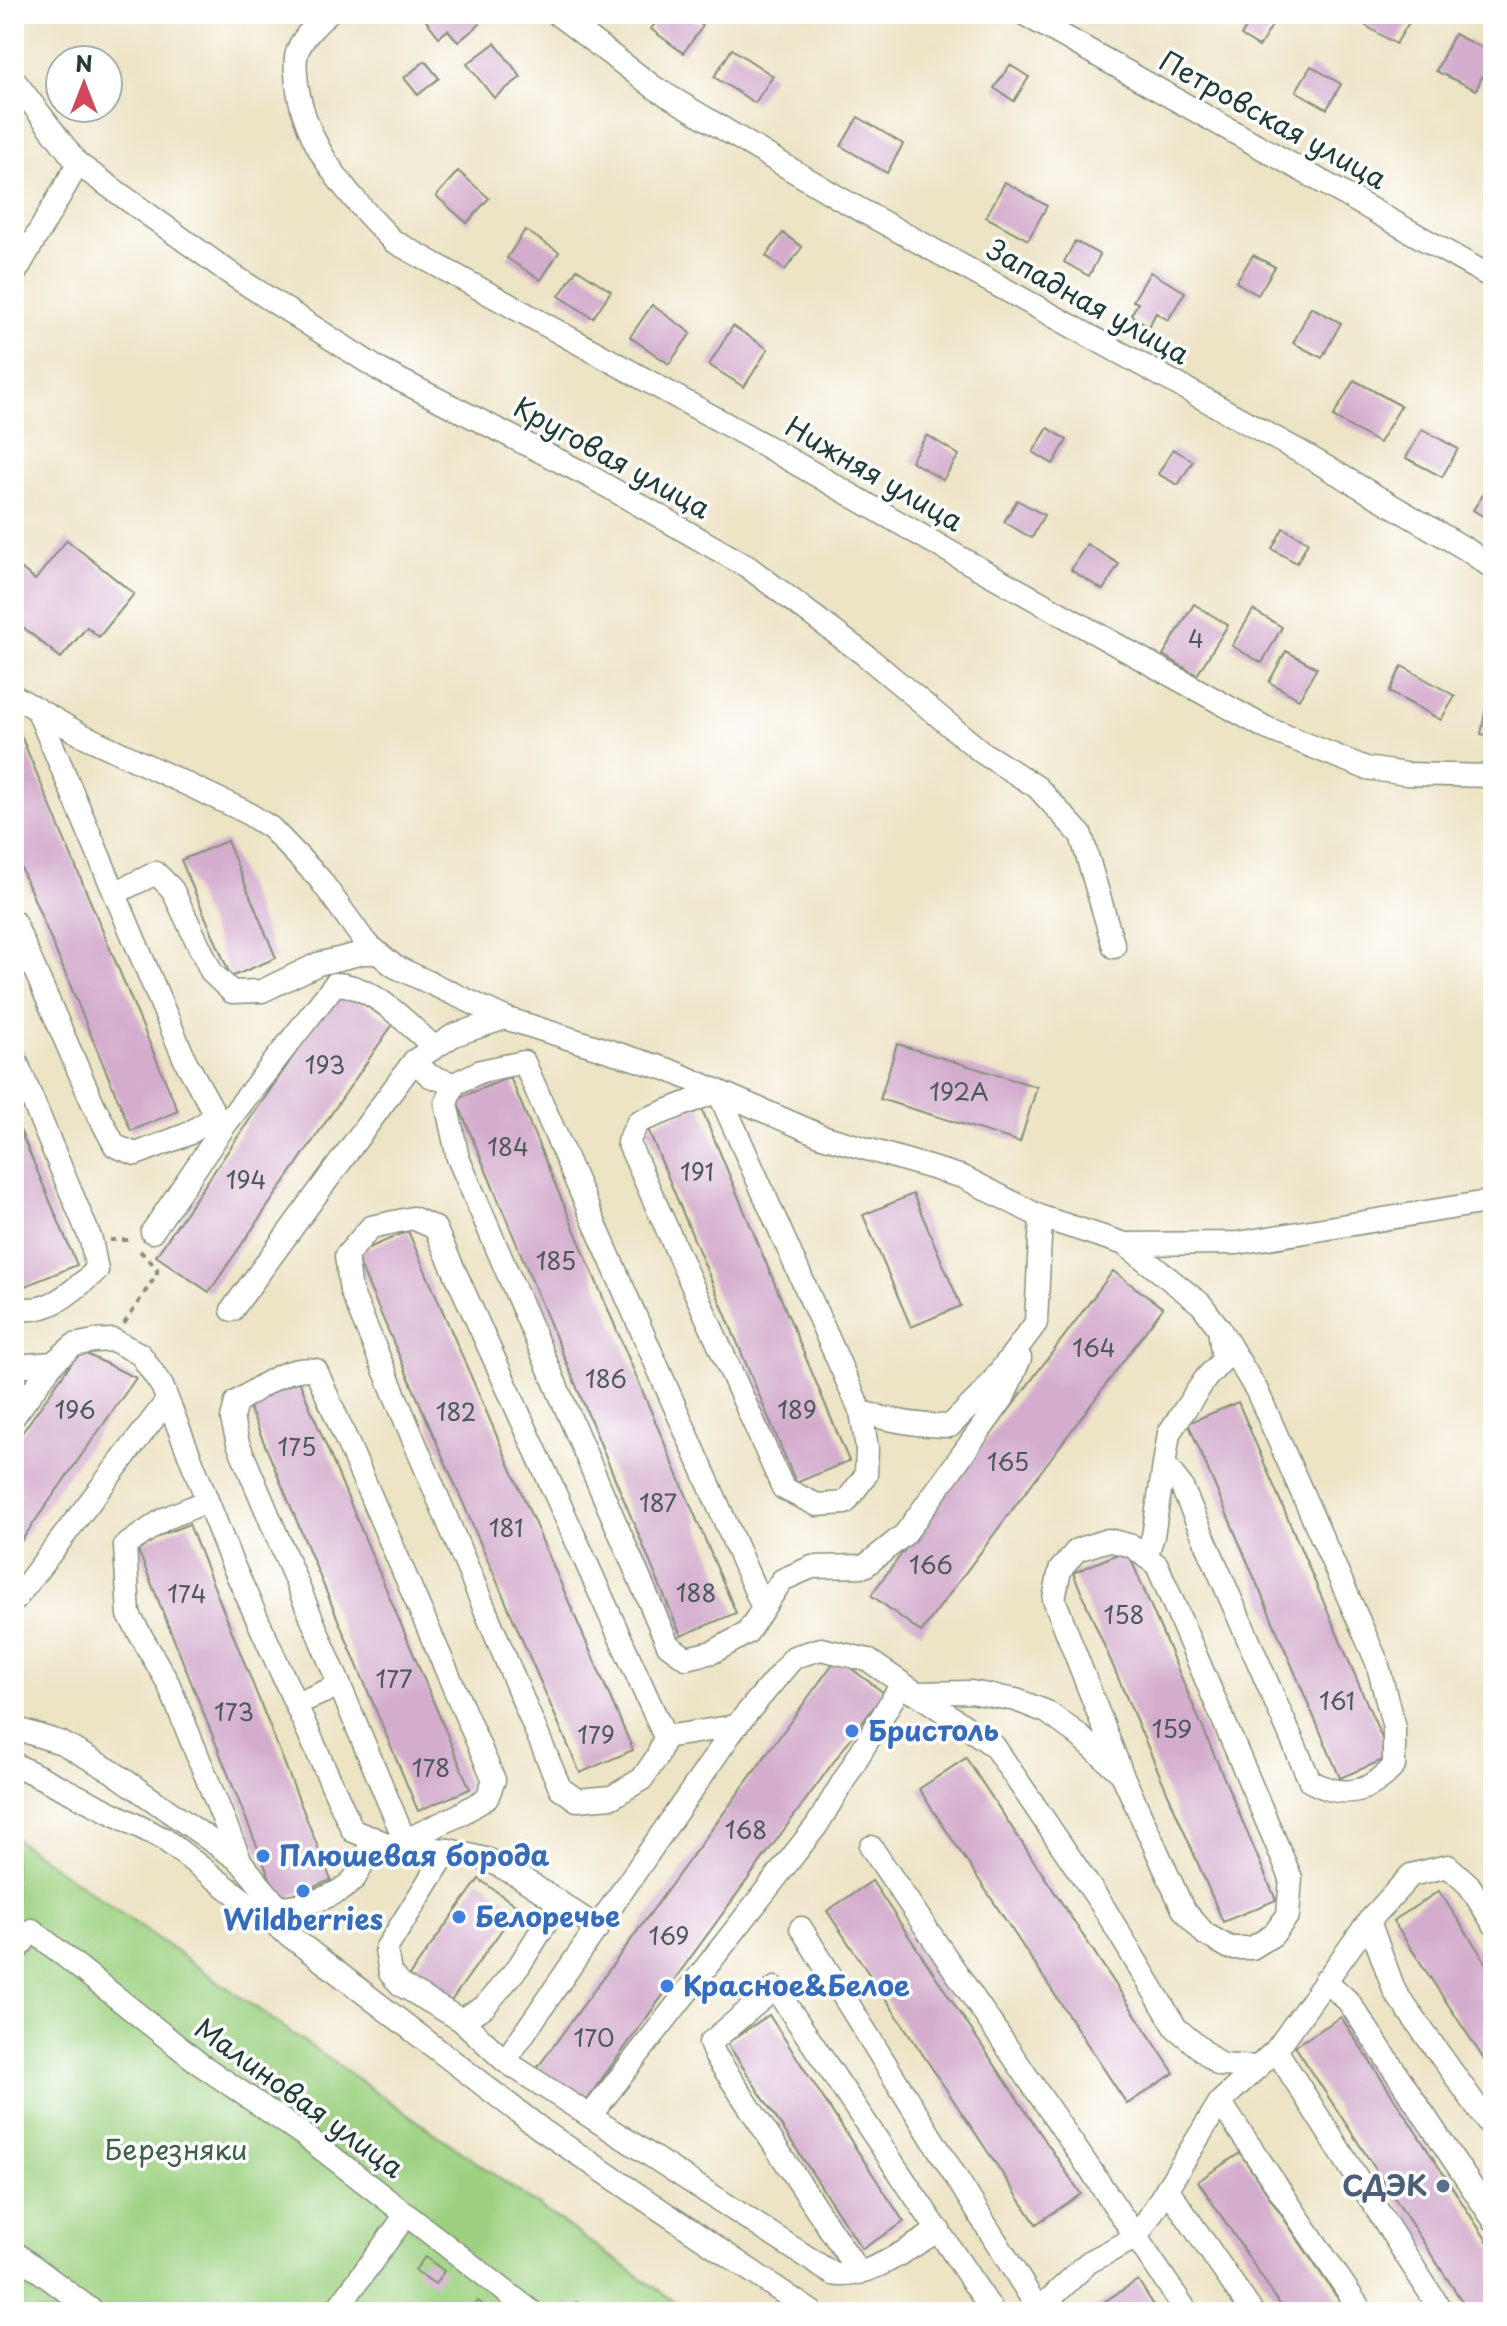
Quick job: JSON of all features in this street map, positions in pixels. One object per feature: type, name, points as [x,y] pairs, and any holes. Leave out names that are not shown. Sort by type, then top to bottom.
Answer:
[{"type":"street","name":"Нижняя улица","points":[[327,14],[297,52],[300,103],[322,157],[358,205],[393,241],[751,437],[1266,728],[1366,768],[1406,774],[1493,776]]},
{"type":"street","name":"Западная улица","points":[[557,14],[655,88],[839,198],[1304,454],[1493,568]]},
{"type":"street","name":"Петровская улица","points":[[1024,14],[1493,278]]},
{"type":"street","points":[[1487,14],[1493,16]]},
{"type":"street","name":"Круговая улица","points":[[14,80],[78,164],[234,276],[380,370],[591,477],[748,567],[842,638],[983,753],[1037,787],[1081,835],[1114,947]]},
{"type":"street","points":[[14,275],[78,164]]},
{"type":"street","points":[[14,696],[80,734],[244,811],[271,828],[319,878],[365,942],[394,966],[505,1018],[669,1070],[822,1136],[963,1177],[1041,1217],[1125,1244],[1238,1243],[1493,1201]]},
{"type":"street","points":[[37,709],[185,1060],[222,1119]]},
{"type":"street","points":[[115,893],[156,873],[172,889],[212,973],[232,992],[262,991],[318,964],[363,953],[378,953]]},
{"type":"street","points":[[14,922],[94,1106],[115,1146],[136,1154],[222,1119]]},
{"type":"street","points":[[152,1232],[222,1119],[335,984],[350,984],[374,996],[434,1047]]},
{"type":"street","points":[[232,1310],[414,1061],[454,1035],[505,1018]]},
{"type":"street","points":[[14,1056],[91,1240],[97,1270],[63,1300],[25,1311],[14,1306]]},
{"type":"street","points":[[414,1061],[430,1076],[454,1084]]},
{"type":"street","points":[[763,1608],[524,1062],[481,1071],[454,1084],[446,1103],[458,1158],[668,1645],[686,1658],[713,1652],[747,1633],[782,1580],[812,1567],[865,1566],[905,1534],[1003,1398],[1036,1323],[1041,1217]]},
{"type":"street","points":[[718,1091],[861,1412],[867,1448],[866,1475],[845,1503],[817,1505],[783,1488],[628,1142],[638,1122],[718,1091]]},
{"type":"street","points":[[413,1218],[435,1228],[665,1737],[657,1757],[642,1779],[612,1797],[577,1800],[560,1788],[351,1291],[346,1256],[371,1227],[413,1218]]},
{"type":"street","points":[[1125,1244],[1201,1304],[1257,1391],[1377,1662],[1394,1728],[1394,1766],[1381,1780],[1355,1792],[1328,1791],[1310,1781],[1181,1485],[1165,1465]]},
{"type":"street","points":[[861,1412],[925,1426],[950,1426],[986,1390],[1036,1323]]},
{"type":"street","points":[[1146,1557],[1153,1536],[1169,1433],[1206,1378],[1223,1360],[1219,1328]]},
{"type":"street","points":[[14,1416],[53,1363],[74,1345],[113,1340],[140,1354],[162,1386],[232,1563],[353,1831],[390,1842],[448,1850],[489,1860],[598,1928]]},
{"type":"street","points":[[14,1366],[53,1363]]},
{"type":"street","points":[[14,1728],[62,1743],[113,1772],[240,1861],[278,1907],[301,1906],[327,1896],[353,1879],[390,1842],[459,1815],[487,1798],[494,1780],[316,1370],[301,1367],[275,1378],[236,1402],[232,1419],[238,1443],[338,1686],[390,1842]]},
{"type":"street","points":[[14,1601],[167,1401]]},
{"type":"street","points":[[207,1501],[164,1519],[125,1546],[129,1615],[168,1683],[240,1861]]},
{"type":"street","points":[[1108,1540],[1132,1546],[1157,1565],[1291,1878],[1288,1915],[1273,1935],[1252,1948],[1230,1948],[1205,1934],[1183,1909],[1122,1774],[1054,1599],[1060,1570],[1077,1550],[1108,1540]]},
{"type":"street","points":[[505,2061],[736,1726],[794,1657],[821,1649],[868,1660],[994,1746],[1104,1908],[1176,2028],[1220,2065],[1258,2067]]},
{"type":"street","points":[[296,1704],[338,1686]]},
{"type":"street","points":[[907,1689],[971,1692],[1016,1700],[1047,1712],[1122,1774]]},
{"type":"street","points":[[590,2116],[817,1825],[907,1689]]},
{"type":"street","points":[[665,1737],[736,1726]]},
{"type":"street","points":[[14,1764],[164,1839],[542,2130],[812,2312]]},
{"type":"street","points":[[871,1847],[1187,2312]]},
{"type":"street","points":[[448,1850],[386,1949],[390,1973],[401,1985],[461,2020],[505,2061],[833,2274],[845,2277],[859,2273],[900,2254],[939,2230]]},
{"type":"street","points":[[801,1928],[1038,2311],[1089,2262],[1137,2237],[1220,2102],[1276,2050],[1369,1921],[1411,1875],[1448,1866],[1469,1885],[1493,1923]]},
{"type":"street","points":[[461,2020],[484,2007],[519,1966],[559,1902]]},
{"type":"street","points":[[1369,1921],[1395,1992],[1493,2129]]},
{"type":"street","name":"Малиновая улица","points":[[14,1954],[32,1930],[200,2064],[305,2136],[532,2312]]},
{"type":"street","points":[[1325,1980],[1349,2002],[1493,2219]]},
{"type":"street","points":[[859,2273],[710,2043],[775,1988],[993,2312]]},
{"type":"street","points":[[1276,2050],[1442,2312]]},
{"type":"street","points":[[1220,2102],[1362,2312]]},
{"type":"street","points":[[1167,2188],[1252,2312]]},
{"type":"street","points":[[335,2312],[406,2215]]},
{"type":"street","points":[[14,2252],[94,2312]]},
{"type":"path","points":[[113,1340],[157,1274],[157,1268],[129,1240]]},
{"type":"green space","name":"Березняки","points":[[14,1838],[690,2312],[14,2312]]},
{"type":"building","points":[[421,14],[472,14],[480,24],[458,42],[448,30],[439,37]]},
{"type":"building","points":[[662,14],[686,14],[703,26],[683,53],[651,29]]},
{"type":"building","points":[[1254,14],[1273,24],[1259,47],[1241,36]]},
{"type":"building","points":[[1373,14],[1402,14],[1411,19],[1396,44],[1366,26]]},
{"type":"building","points":[[1454,34],[1493,53],[1476,90],[1436,71]]},
{"type":"building","points":[[495,43],[521,77],[494,98],[467,64]]},
{"type":"building","points":[[732,49],[773,76],[755,103],[714,77]]},
{"type":"building","points":[[425,61],[439,78],[418,95],[404,78]]},
{"type":"building","points":[[1010,65],[1029,77],[1014,101],[994,88]]},
{"type":"building","points":[[1311,66],[1341,84],[1327,109],[1296,91]]},
{"type":"building","points":[[858,117],[903,144],[887,173],[841,146]]},
{"type":"building","points":[[458,171],[489,198],[467,223],[436,196]]},
{"type":"building","points":[[1005,182],[1047,206],[1028,240],[986,217]]},
{"type":"building","points":[[525,230],[559,252],[541,280],[507,258]]},
{"type":"building","points":[[783,233],[802,247],[785,270],[766,256]]},
{"type":"building","points":[[1075,241],[1100,255],[1089,276],[1064,262]]},
{"type":"building","points":[[1253,255],[1275,267],[1258,295],[1236,282]]},
{"type":"building","points":[[577,269],[611,291],[593,318],[559,296]]},
{"type":"building","points":[[1150,272],[1185,292],[1168,320],[1156,313],[1149,326],[1131,315],[1138,303],[1133,301]]},
{"type":"building","points":[[652,305],[691,333],[669,364],[630,337]]},
{"type":"building","points":[[1311,307],[1341,323],[1322,358],[1293,343]]},
{"type":"building","points":[[733,326],[768,349],[744,387],[709,365]]},
{"type":"building","points":[[1354,380],[1401,406],[1379,443],[1333,417]]},
{"type":"building","points":[[1048,428],[1067,440],[1053,464],[1033,452]]},
{"type":"building","points":[[1422,429],[1458,449],[1442,477],[1406,458]]},
{"type":"building","points":[[927,435],[959,455],[943,480],[911,461]]},
{"type":"building","points":[[1173,449],[1193,461],[1178,485],[1158,474]]},
{"type":"building","points":[[1493,480],[1493,523],[1473,510]]},
{"type":"building","points":[[1017,500],[1044,515],[1032,538],[1004,522]]},
{"type":"building","points":[[1283,528],[1308,542],[1297,563],[1272,549]]},
{"type":"building","points":[[67,540],[134,594],[99,637],[87,627],[61,658],[14,620],[14,562],[35,580]]},
{"type":"building","points":[[1087,544],[1119,564],[1103,590],[1071,570]]},
{"type":"building","points":[[1194,604],[1228,625],[1197,675],[1163,655]]},
{"type":"building","points":[[1253,610],[1282,627],[1262,663],[1232,646]]},
{"type":"building","points":[[1286,651],[1317,668],[1299,699],[1269,682]]},
{"type":"building","points":[[1402,666],[1455,696],[1441,720],[1389,692]]},
{"type":"building","points":[[1486,707],[1493,709],[1493,737],[1481,734]]},
{"type":"building","points":[[14,719],[178,1111],[131,1131],[14,851]]},
{"type":"building","points":[[227,841],[276,958],[231,977],[181,860]]},
{"type":"building","points":[[340,988],[393,1024],[209,1292],[156,1256]]},
{"type":"building","points":[[897,1044],[1037,1087],[1020,1142],[880,1099]]},
{"type":"building","points":[[510,1077],[736,1613],[681,1636],[456,1099]]},
{"type":"building","points":[[700,1105],[849,1461],[796,1483],[647,1127]]},
{"type":"building","points":[[14,1116],[77,1265],[23,1287],[14,1265]]},
{"type":"building","points":[[913,1194],[961,1306],[911,1327],[863,1215]]},
{"type":"building","points":[[408,1231],[633,1750],[580,1773],[355,1254]]},
{"type":"building","points":[[1113,1271],[1163,1308],[921,1632],[871,1595]]},
{"type":"building","points":[[80,1351],[136,1378],[14,1551],[14,1444]]},
{"type":"building","points":[[299,1381],[470,1789],[418,1811],[247,1402]]},
{"type":"building","points":[[1238,1402],[1390,1757],[1340,1778],[1188,1423]]},
{"type":"building","points":[[189,1524],[331,1880],[279,1901],[136,1545]]},
{"type":"building","points":[[1127,1550],[1276,1900],[1223,1922],[1073,1573]]},
{"type":"building","points":[[837,1658],[884,1693],[582,2106],[535,2071]]},
{"type":"building","points":[[966,1758],[1174,2073],[1127,2104],[919,1789]]},
{"type":"building","points":[[479,1879],[518,1907],[446,2008],[406,1980]]},
{"type":"building","points":[[872,1881],[1081,2194],[1036,2224],[827,1911]]},
{"type":"building","points":[[1439,1891],[1493,1973],[1493,2073],[1393,1921]]},
{"type":"building","points":[[769,2015],[904,2222],[862,2249],[727,2043]]},
{"type":"building","points":[[1341,2017],[1493,2250],[1493,2312],[1469,2312],[1295,2046]]},
{"type":"building","points":[[1240,2153],[1347,2312],[1285,2312],[1198,2181]]},
{"type":"building","points":[[425,2257],[444,2271],[435,2284],[415,2270]]},
{"type":"building","points":[[1138,2280],[1158,2312],[1095,2312],[1093,2309]]},
{"type":"building","points":[[478,2301],[493,2312],[470,2312]]},
{"type":"building","points":[[576,2302],[590,2312],[568,2312]]},
{"type":"place","name":"Бристоль","points":[[852,1731]]},
{"type":"place","name":"Плюшевая борода","points":[[263,1856]]},
{"type":"place","name":"Wildberries","points":[[303,1891]]},
{"type":"place","name":"Белоречье","points":[[459,1917]]},
{"type":"place","name":"Красное&Белое","points":[[667,1986]]},
{"type":"place","name":"СДЭК","points":[[1443,2186]]}]
